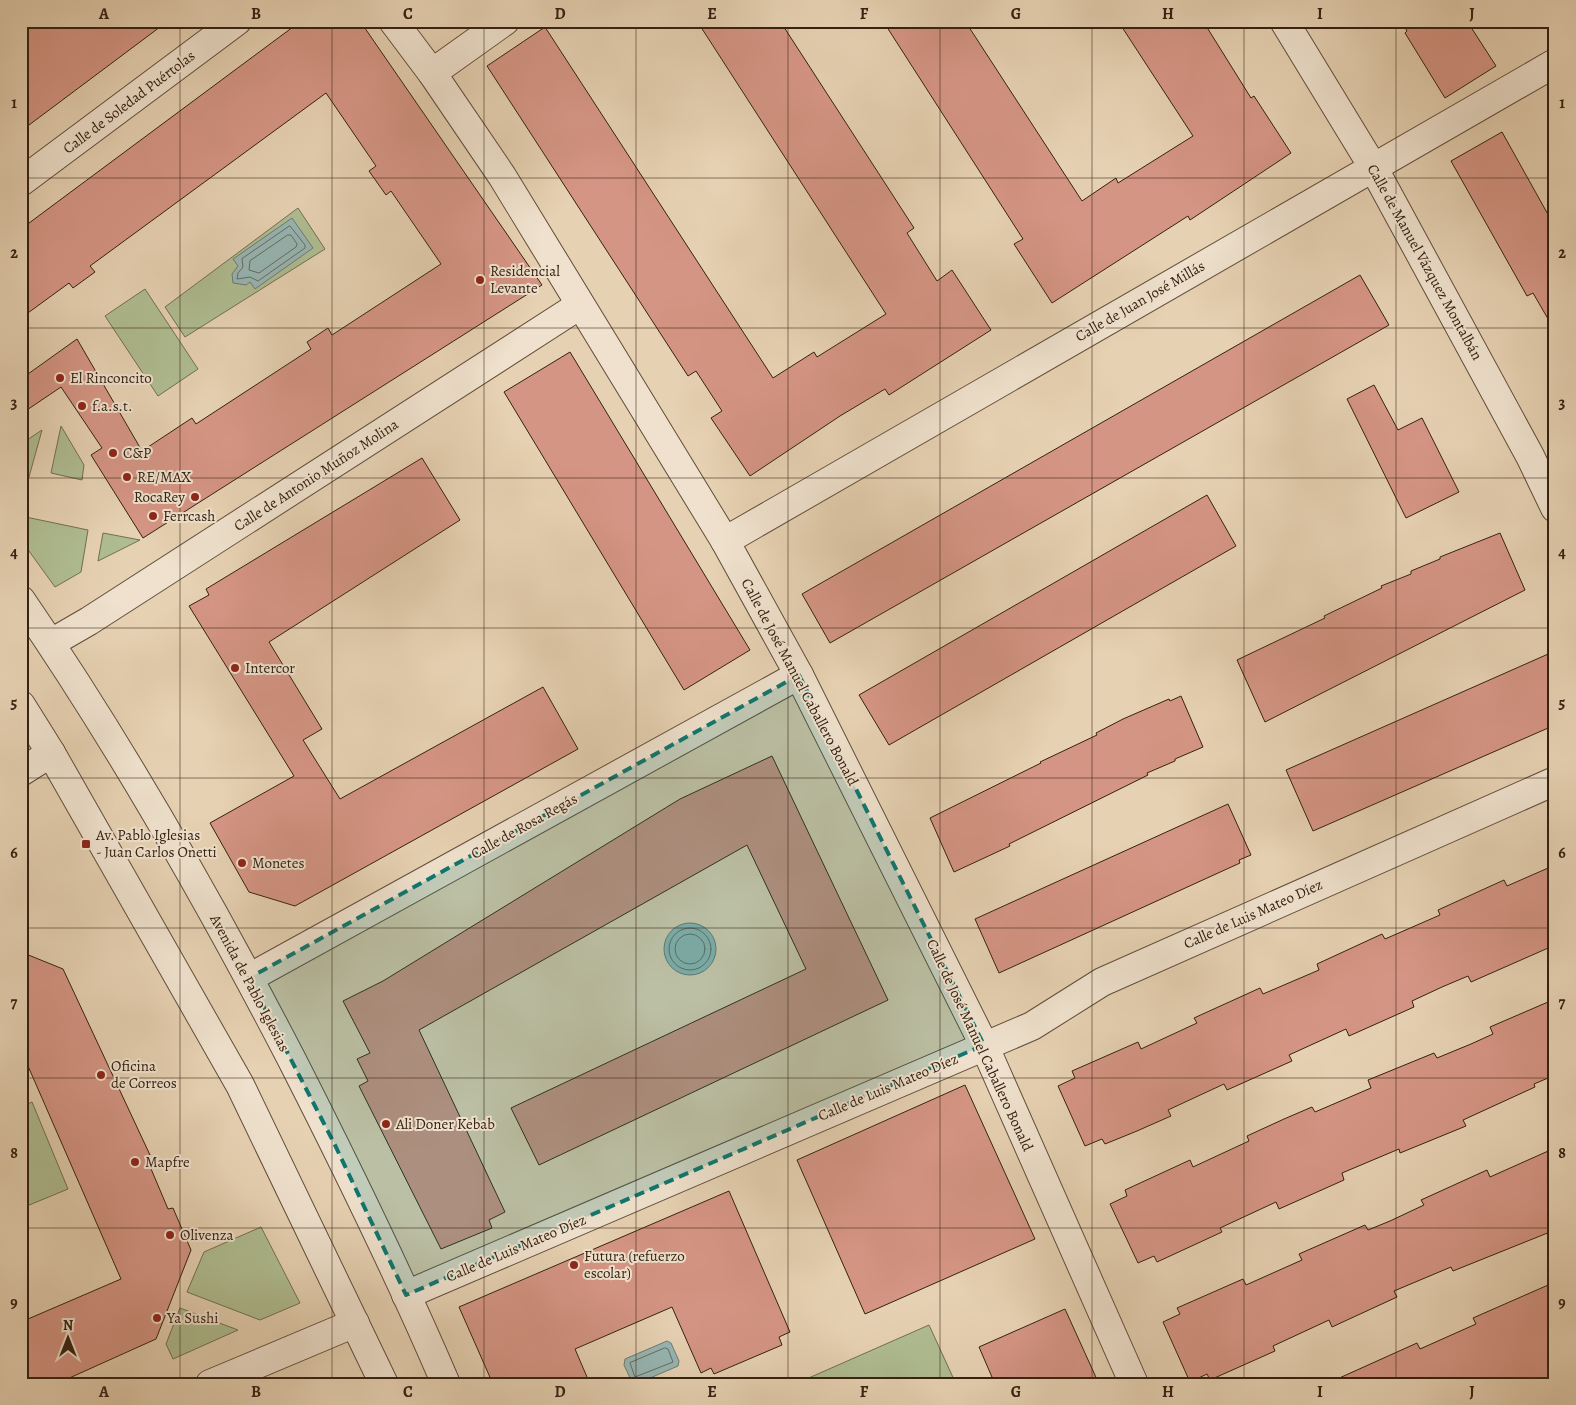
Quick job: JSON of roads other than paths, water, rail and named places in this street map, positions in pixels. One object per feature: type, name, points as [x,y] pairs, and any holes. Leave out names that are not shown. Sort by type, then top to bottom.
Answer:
[{"type":"street","name":"Calle de Soledad Puértolas","points":[[21,182],[237,21]]},
{"type":"street","name":"Calle de José Manuel Caballero Bonald","points":[[392,21],[432,73],[502,176],[725,541],[799,675],[984,1045],[1134,1384]]},
{"type":"street","points":[[432,73],[505,21]]},
{"type":"street","name":"Calle de Manuel Vázquez Montalbán","points":[[1284,21],[1373,167],[1530,456],[1555,508]]},
{"type":"street","name":"Calle de Juan José Millás","points":[[725,541],[1555,63]]},
{"type":"street","name":"Calle de Antonio Muñoz Molina","points":[[51,643],[580,305]]},
{"type":"street","name":"Avenida de Pablo Iglesias","points":[[21,600],[51,643],[147,796],[249,978],[334,1143],[446,1384]]},
{"type":"street","name":"Calle de Rosa Regás","points":[[249,978],[799,675]]},
{"type":"street","points":[[21,705],[51,753],[240,1085],[384,1384]]},
{"type":"street","points":[[21,772],[51,753]]},
{"type":"street","name":"Calle de Luis Mateo Díez","points":[[406,1295],[1032,1026],[1102,982],[1555,781]]},
{"type":"street","points":[[210,1384],[356,1323]]},
{"type":"water","points":[[292,218],[313,248],[255,289],[250,282],[246,285],[233,283],[232,274],[238,266],[233,259]]},
{"type":"water","points":[[685,923],[695,923],[709,930],[716,944],[716,954],[709,968],[695,975],[685,975],[675,971],[668,964],[664,954],[664,944],[668,934],[675,927]]},
{"type":"water","points":[[667,1341],[671,1343],[679,1361],[678,1366],[636,1384],[632,1382],[624,1365],[625,1359]]},
{"type":"place","name":"Residencial Levante","points":[[480,280]]},
{"type":"place","name":"El Rinconcito","points":[[60,378]]},
{"type":"place","name":"f.a.s.t.","points":[[82,406]]},
{"type":"place","name":"C&P","points":[[113,453]]},
{"type":"place","name":"RE/MAX","points":[[127,477]]},
{"type":"place","name":"RocaRey","points":[[195,497]]},
{"type":"place","name":"Ferrcash","points":[[153,516]]},
{"type":"place","name":"Intercor","points":[[235,668]]},
{"type":"place","name":"Av. Pablo Iglesias - Juan Carlos Onetti","points":[[86,844]]},
{"type":"place","name":"Monetes","points":[[242,863]]},
{"type":"place","name":"Oficina de Correos","points":[[101,1075]]},
{"type":"place","name":"Ali Doner Kebab","points":[[386,1124]]},
{"type":"place","name":"Mapfre","points":[[135,1162]]},
{"type":"place","name":"Olivenza","points":[[170,1235]]},
{"type":"place","name":"Futura (refuerzo escolar)","points":[[574,1265]]},
{"type":"place","name":"Ya Sushi","points":[[157,1318]]}]
